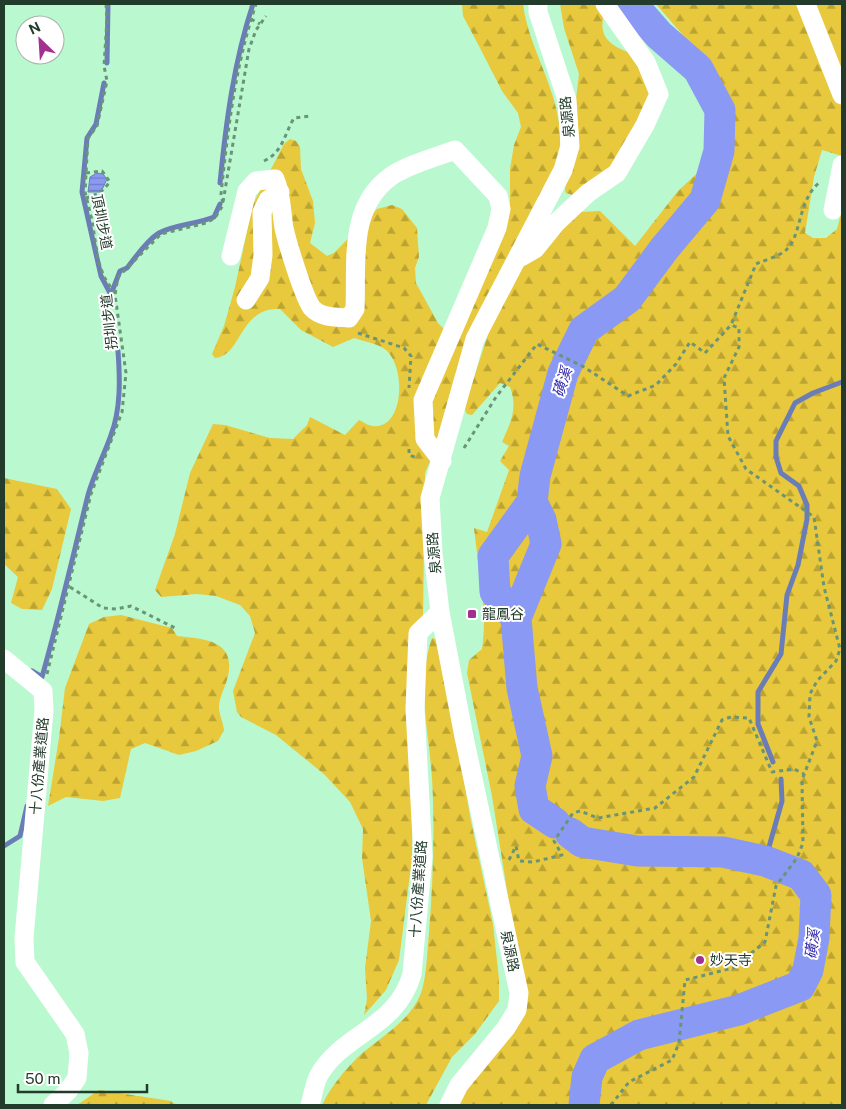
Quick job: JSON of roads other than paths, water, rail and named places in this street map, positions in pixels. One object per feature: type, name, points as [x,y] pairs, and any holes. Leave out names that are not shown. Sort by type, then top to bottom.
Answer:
[{"type":"street","name":"泉源路","points":[[448,1105],[459,1085],[506,1028],[517,1010],[519,993],[464,737],[440,612],[433,553],[430,498],[475,339],[563,170],[570,146],[567,100],[538,12],[538,4]]},
{"type":"street","points":[[518,258],[535,249],[556,224],[588,194],[617,173],[645,125],[659,94],[646,62],[605,4]]},
{"type":"street","points":[[806,4],[842,96]]},
{"type":"street","points":[[231,256],[247,191],[256,180],[275,179],[280,192],[284,229],[304,290],[312,308],[324,316],[348,318],[355,309],[359,220],[371,195],[391,176],[455,150],[498,196],[501,209],[497,228],[423,400],[425,440],[442,460]]},
{"type":"street","points":[[833,210],[842,165]]},
{"type":"street","points":[[246,300],[260,278],[263,255],[262,212],[268,200],[280,192]]},
{"type":"street","name":"十八份產業道路","points":[[310,1105],[318,1076],[336,1054],[388,1016],[408,990],[412,974],[423,857],[415,710],[418,632],[440,612]]},
{"type":"street","name":"十八份產業道路","points":[[4,660],[43,691],[44,710],[24,938],[25,962],[75,1034],[79,1053],[78,1078],[53,1105]]},
{"type":"water","points":[[97,173],[103,174],[107,179],[101,192],[88,192],[90,177]]},
{"type":"waterway","points":[[107,63],[108,4]]},
{"type":"waterway","points":[[220,183],[232,92],[246,26],[253,4]]},
{"type":"waterway","name":"磺溪","points":[[555,823],[534,809],[530,786],[537,756],[522,688],[516,618],[546,544],[541,520],[532,502],[535,476],[563,373],[584,330],[627,299],[664,249],[705,200],[719,151],[720,110],[698,69],[659,35],[632,4]]},
{"type":"waterway","points":[[104,83],[96,124],[87,138],[82,192],[101,276],[110,293]]},
{"type":"waterway","points":[[113,289],[120,271],[127,268],[154,236],[171,228],[214,217],[220,204]]},
{"type":"waterway","points":[[32,671],[42,677],[88,495],[117,415],[119,393],[118,351]]},
{"type":"waterway","points":[[773,762],[758,724],[758,692],[781,654],[787,595],[798,565],[807,519],[807,505],[799,486],[781,473],[776,457],[776,441],[795,403],[813,393],[842,382]]},
{"type":"waterway","points":[[516,618],[495,592],[493,556],[532,502]]},
{"type":"waterway","points":[[765,861],[782,801],[781,779]]},
{"type":"waterway","points":[[4,846],[20,836],[27,806]]},
{"type":"waterway","name":"磺溪","points":[[570,833],[582,842],[637,851],[723,852],[765,861],[801,875],[816,895],[814,938],[808,970],[800,986],[739,1010],[639,1035],[595,1059],[587,1077],[584,1105]]},
{"type":"place","name":"龍鳳谷","points":[[472,614]]},
{"type":"place","name":"妙天寺","points":[[700,960]]}]
